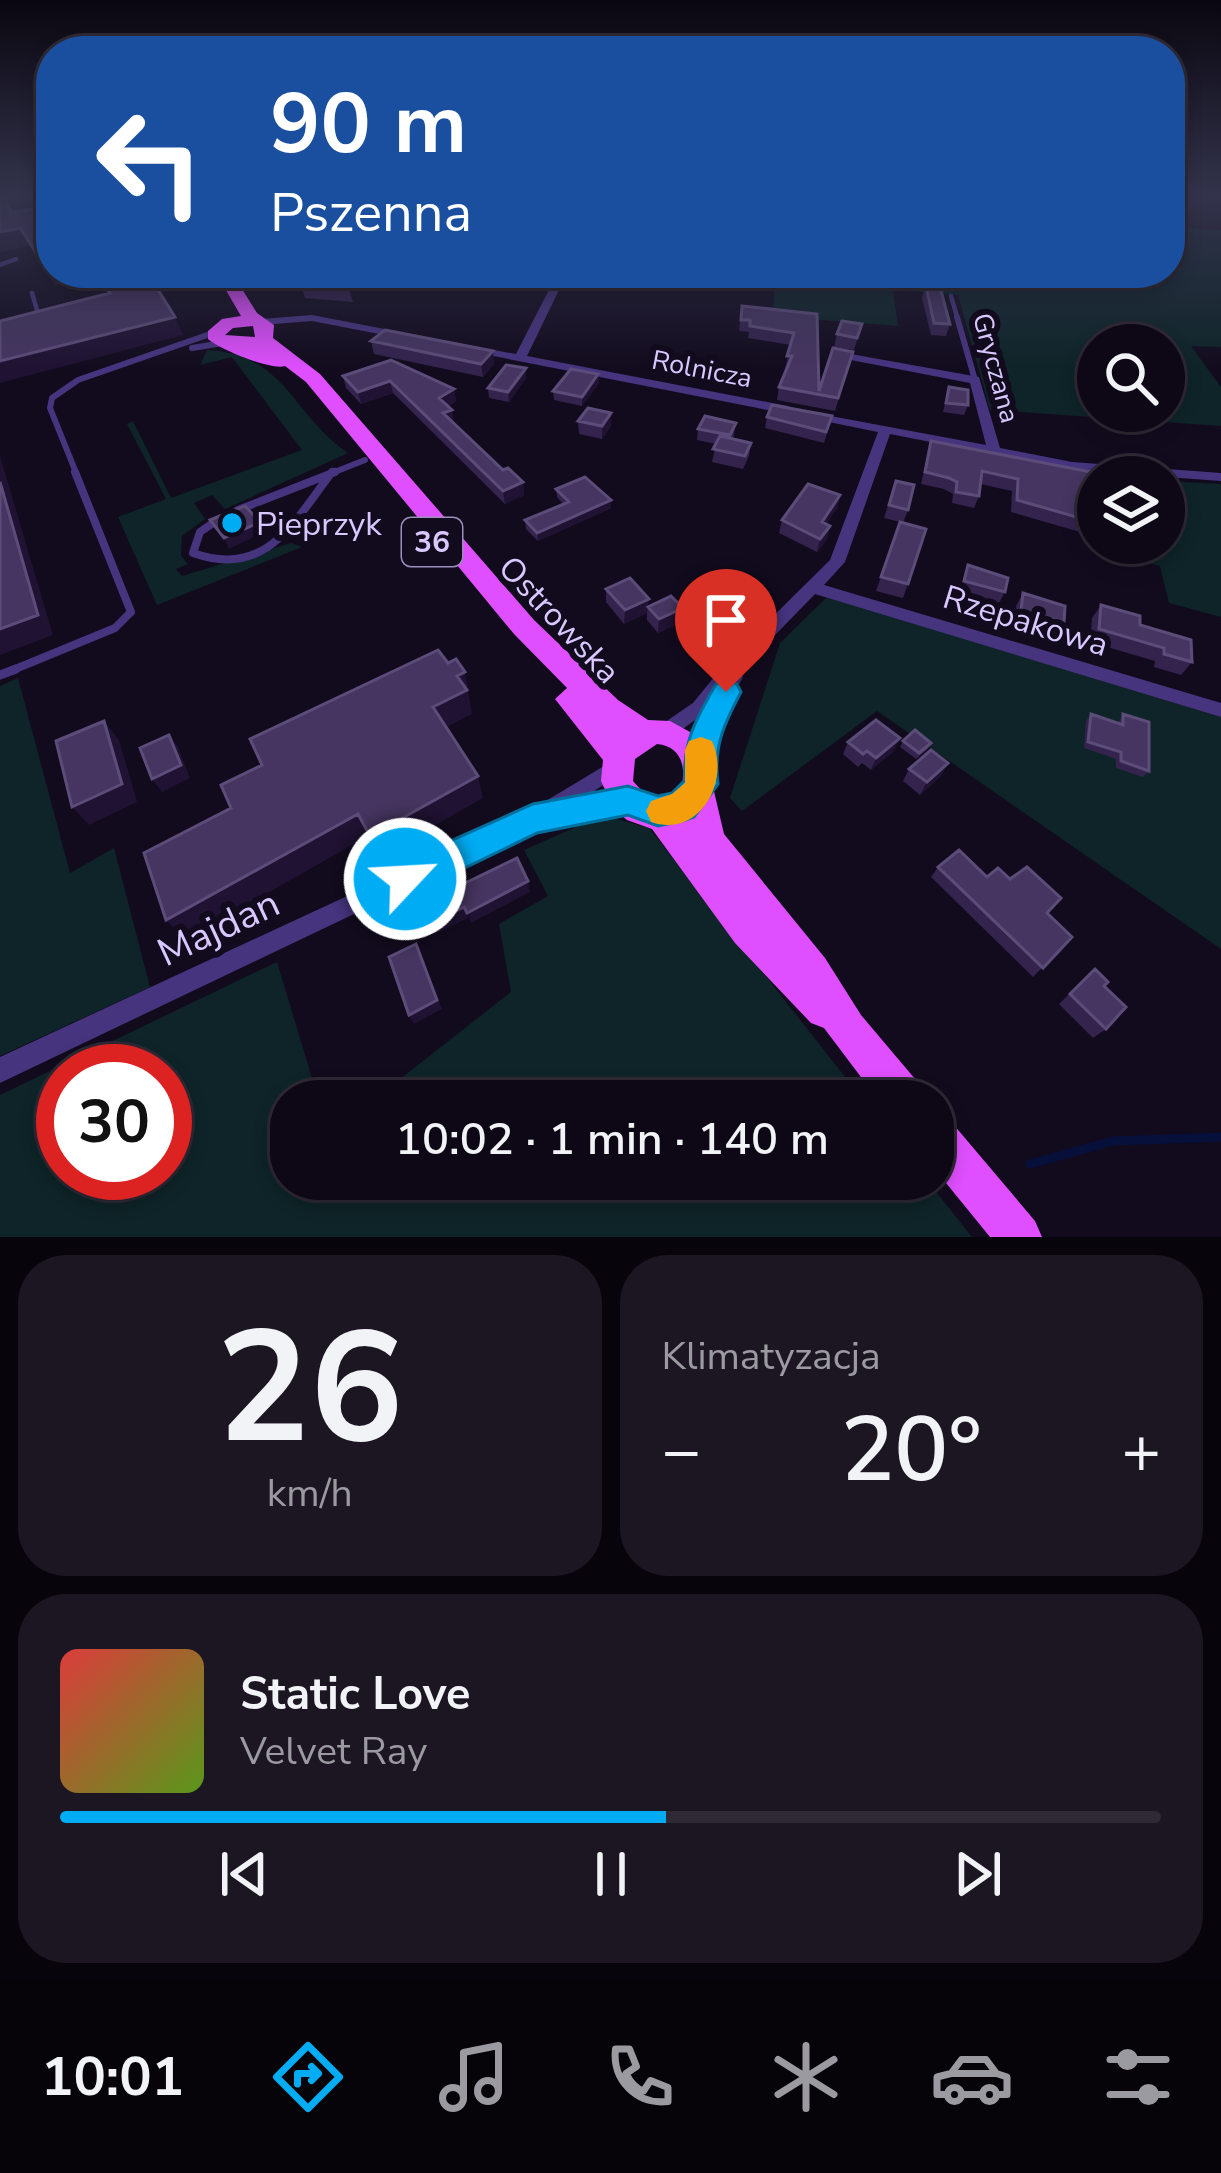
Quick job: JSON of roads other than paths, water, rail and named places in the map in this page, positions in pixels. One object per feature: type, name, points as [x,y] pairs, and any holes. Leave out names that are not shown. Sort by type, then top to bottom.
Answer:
[{"type":"main road","name":"Ostrowska","points":[[234,288],[272,348],[313,378],[524,627],[607,709],[654,735]]},
{"type":"main road","points":[[225,336],[241,299]]},
{"type":"main road","points":[[225,336],[261,327]]},
{"type":"main road","name":"Ostrowska","points":[[225,336],[253,348],[301,382],[502,628],[592,720],[616,762]]},
{"type":"main road","points":[[616,762],[633,740],[654,735]]},
{"type":"main road","name":"36","points":[[654,735],[684,742],[699,774],[700,814],[717,853],[812,971],[847,1029],[889,1080]]},
{"type":"main road","name":"36","points":[[616,762],[615,782],[643,806],[795,983],[847,1029]]},
{"type":"main road","points":[[643,806],[682,806],[699,774]]},
{"type":"main road","points":[[954,1159],[1018,1237]]},
{"type":"street","points":[[520,358],[555,288]]},
{"type":"street","points":[[261,327],[318,320],[425,340]]},
{"type":"street","name":"Rolnicza","points":[[462,347],[994,452],[1118,472],[1221,477]]},
{"type":"street","points":[[834,354],[975,380]]},
{"type":"street","name":"Gryczana","points":[[975,380],[994,452]]},
{"type":"street","points":[[654,735],[699,709],[748,652],[815,588],[847,544],[885,429]]},
{"type":"street","name":"Rzepakowa","points":[[815,588],[1221,710]]},
{"type":"street","points":[[699,774],[705,732],[748,652]]},
{"type":"street","name":"Majdan","points":[[0,1070],[533,819],[616,762]]},
{"type":"street","name":"Majdan","points":[[533,819],[643,806]]},
{"type":"lane","points":[[0,265],[16,259]]},
{"type":"lane","points":[[29,322],[39,317],[32,293]]},
{"type":"lane","name":"Gryczana","points":[[952,296],[975,380]]},
{"type":"lane","points":[[161,354],[225,336]]},
{"type":"lane","points":[[0,675],[129,618],[50,407],[62,388],[225,336]]},
{"type":"lane","points":[[332,471],[276,545],[214,564],[194,553],[194,538],[201,527],[332,471],[365,460]]},
{"type":"waterway","points":[[1030,1164],[1113,1141],[1221,1137]]},
{"type":"place","name":"Pieprzyk","points":[[232,523]]}]
